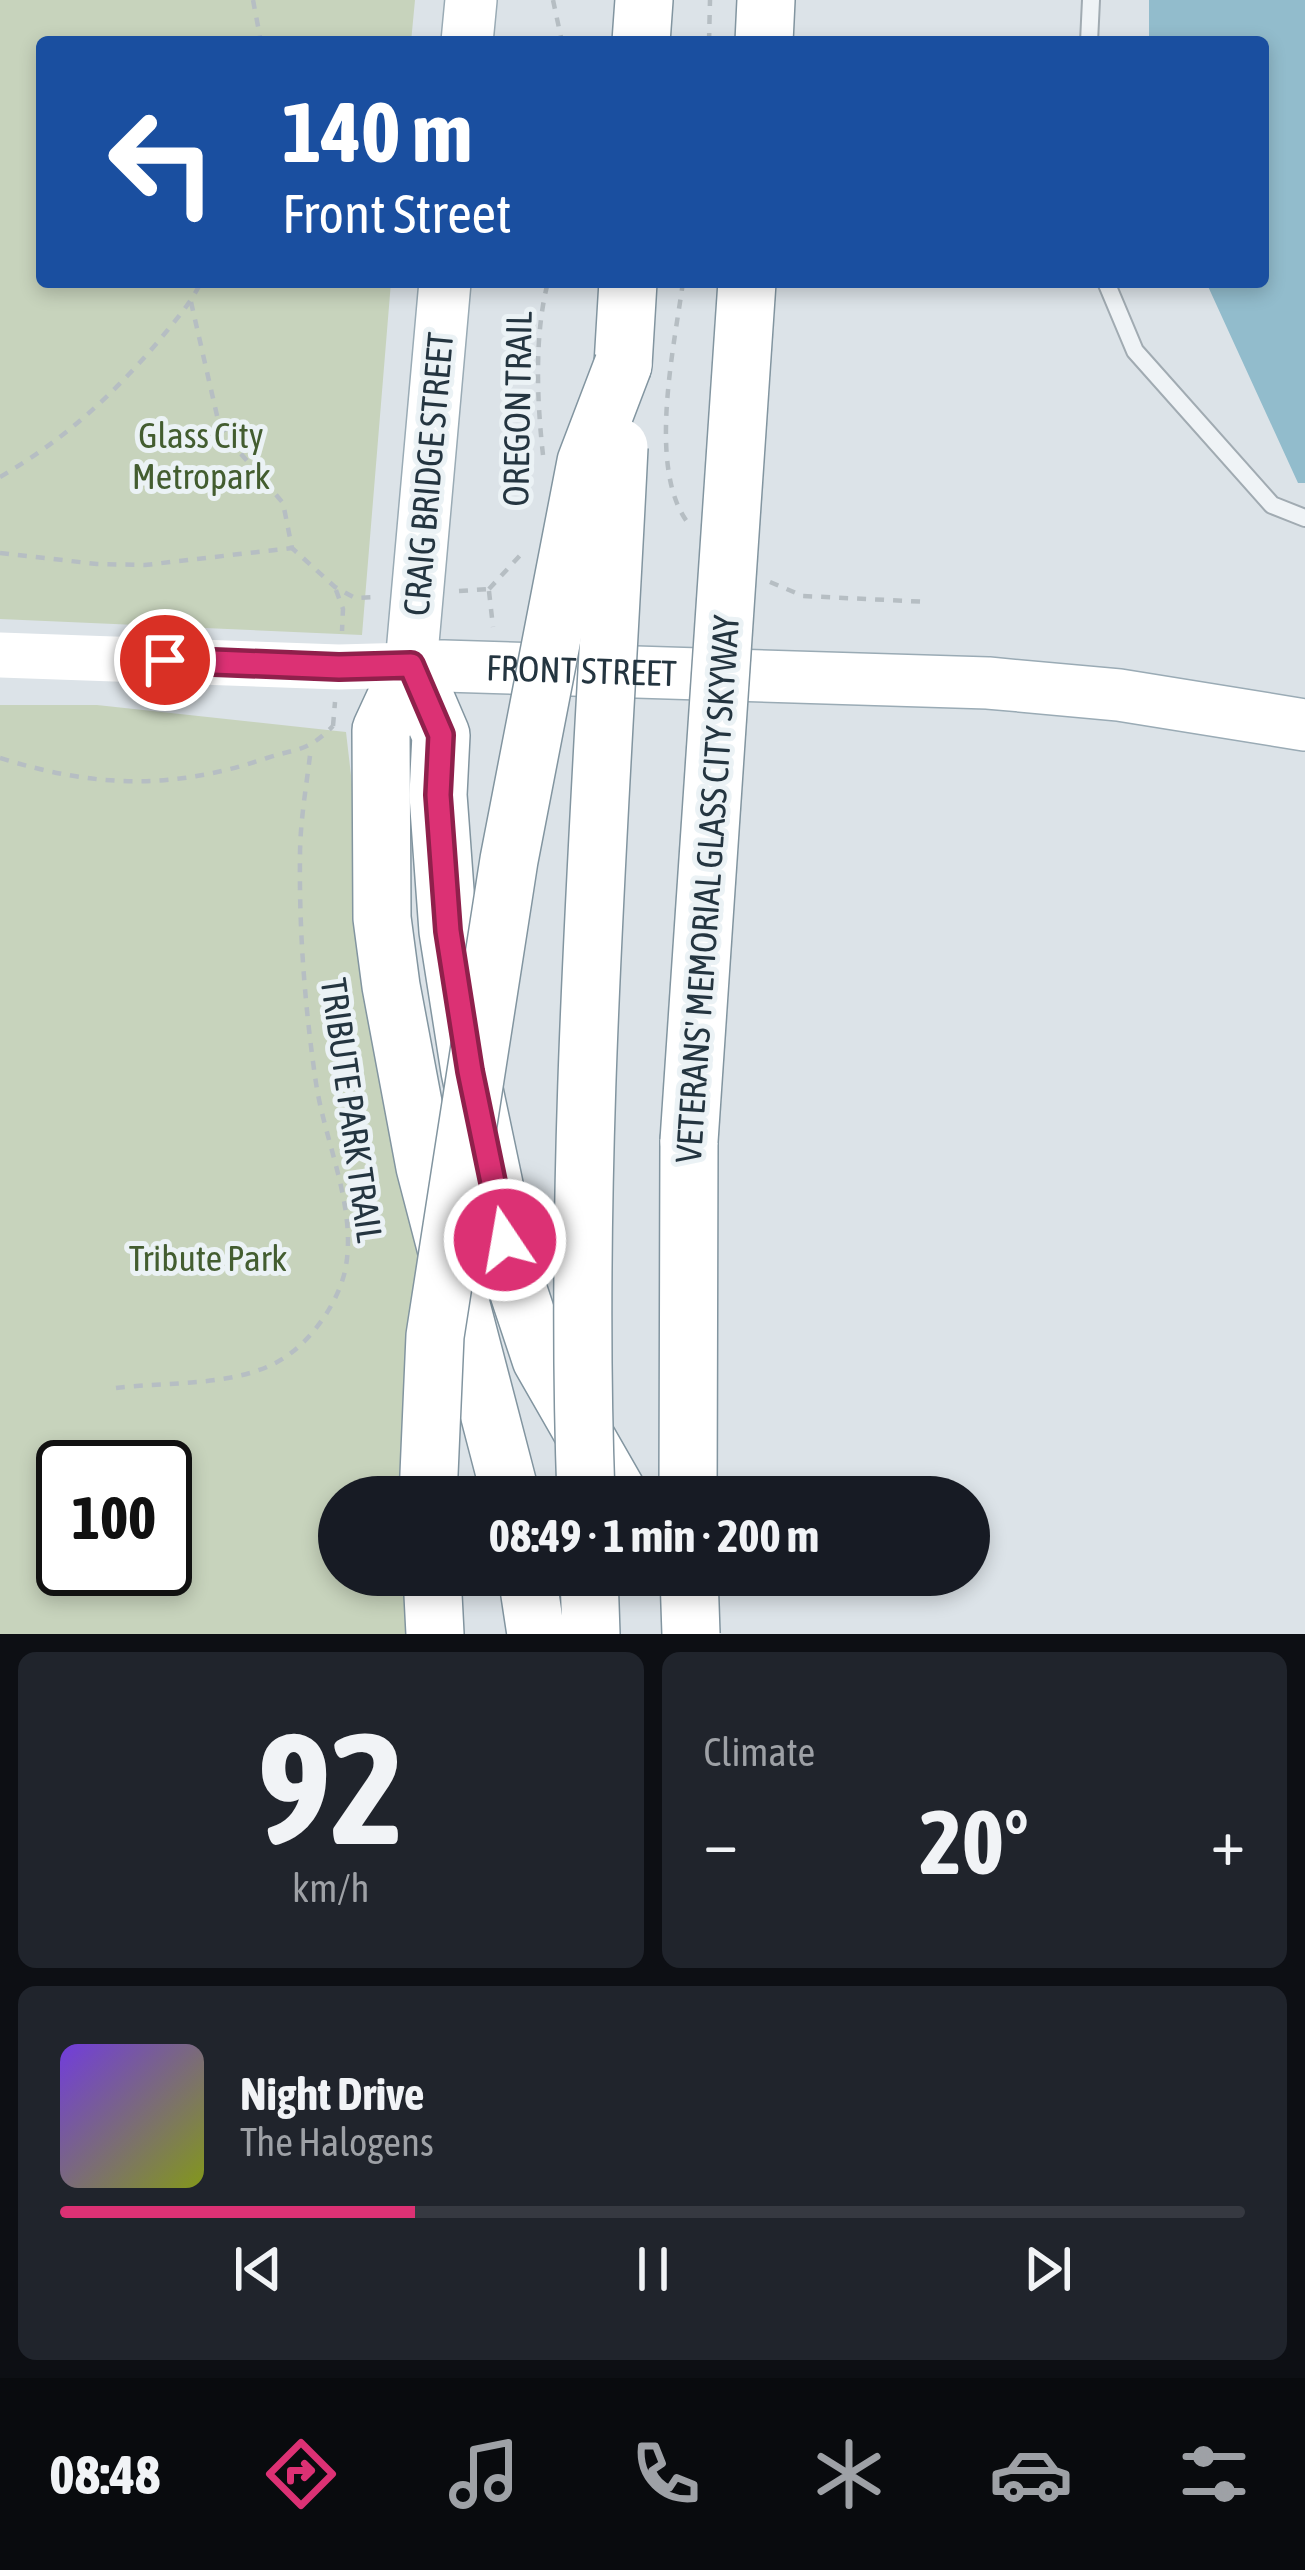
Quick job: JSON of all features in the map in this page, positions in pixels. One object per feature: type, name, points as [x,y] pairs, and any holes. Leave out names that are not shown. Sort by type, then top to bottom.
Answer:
[{"type":"highway","points":[[641,36],[644,0]]},
{"type":"highway","points":[[764,36],[766,0]]},
{"type":"highway","points":[[585,1476],[581,1351],[586,1136],[628,288]]},
{"type":"highway","name":"VETERANS' MEMORIAL GLASS CITY SKYWAY","points":[[688,1476],[689,1142],[747,288]]},
{"type":"highway","points":[[429,1476],[435,1336],[509,860],[586,462],[623,365]]},
{"type":"highway","points":[[411,665],[380,730],[382,897],[391,986],[425,1167],[506,1476]]},
{"type":"highway","points":[[411,665],[441,735],[438,795],[448,931],[470,1071],[513,1275],[541,1359],[608,1476]]},
{"type":"highway","points":[[433,1596],[435,1634]]},
{"type":"highway","points":[[530,1596],[536,1634]]},
{"type":"highway","points":[[590,1596],[591,1634]]},
{"type":"highway","points":[[678,1596],[701,1634]]},
{"type":"highway","points":[[690,1596],[691,1634]]},
{"type":"highway","points":[[694,1596],[701,1634]]},
{"type":"main road","points":[[468,36],[471,0]]},
{"type":"main road","name":"CRAIG BRIDGE STREET","points":[[411,665],[444,288]]},
{"type":"main road","name":"FRONT STREET","points":[[0,655],[988,682],[1155,700],[1305,725]]},
{"type":"lane","points":[[1089,36],[1091,0]]},
{"type":"lane","points":[[1109,288],[1136,351],[1272,505],[1305,518]]},
{"type":"path","points":[[253,0],[260,36]]},
{"type":"path","points":[[553,0],[561,36]]},
{"type":"path","points":[[709,36],[710,0]]},
{"type":"path","points":[[0,477],[79,425],[131,373],[198,288]]},
{"type":"path","name":"OREGON TRAIL","points":[[543,457],[539,395],[547,288]]},
{"type":"path","points":[[191,302],[218,420],[283,503],[292,548],[331,584],[355,598]]},
{"type":"path","name":"OREGON TRAIL","points":[[489,589],[527,547]]},
{"type":"path","points":[[0,553],[97,565],[145,565],[292,548]]},
{"type":"path","points":[[331,584],[344,609]]},
{"type":"path","points":[[0,758],[83,779],[136,784],[174,781],[311,747],[333,726]]},
{"type":"path","name":"TRIBUTE PARK TRAIL","points":[[116,1388],[234,1379],[260,1371],[307,1340],[345,1273],[346,1215],[316,1084],[303,940],[299,852],[311,747]]},
{"type":"green space","name":"Glass City Metropark","points":[[0,0],[415,0],[412,36],[36,36],[36,288],[391,288],[362,635],[0,619]]},
{"type":"green space","name":"Tribute Park","points":[[0,705],[97,705],[346,732],[390,1112],[428,1280],[423,1476],[318,1476],[318,1596],[419,1596],[418,1634],[0,1634]]},
{"type":"water","points":[[1149,0],[1305,0],[1305,483],[1298,483],[1209,288],[1269,288],[1269,36],[1149,36]]},
{"type":"route","points":[[165,660],[411,665],[441,735],[442,884],[470,1071],[505,1240]]}]
